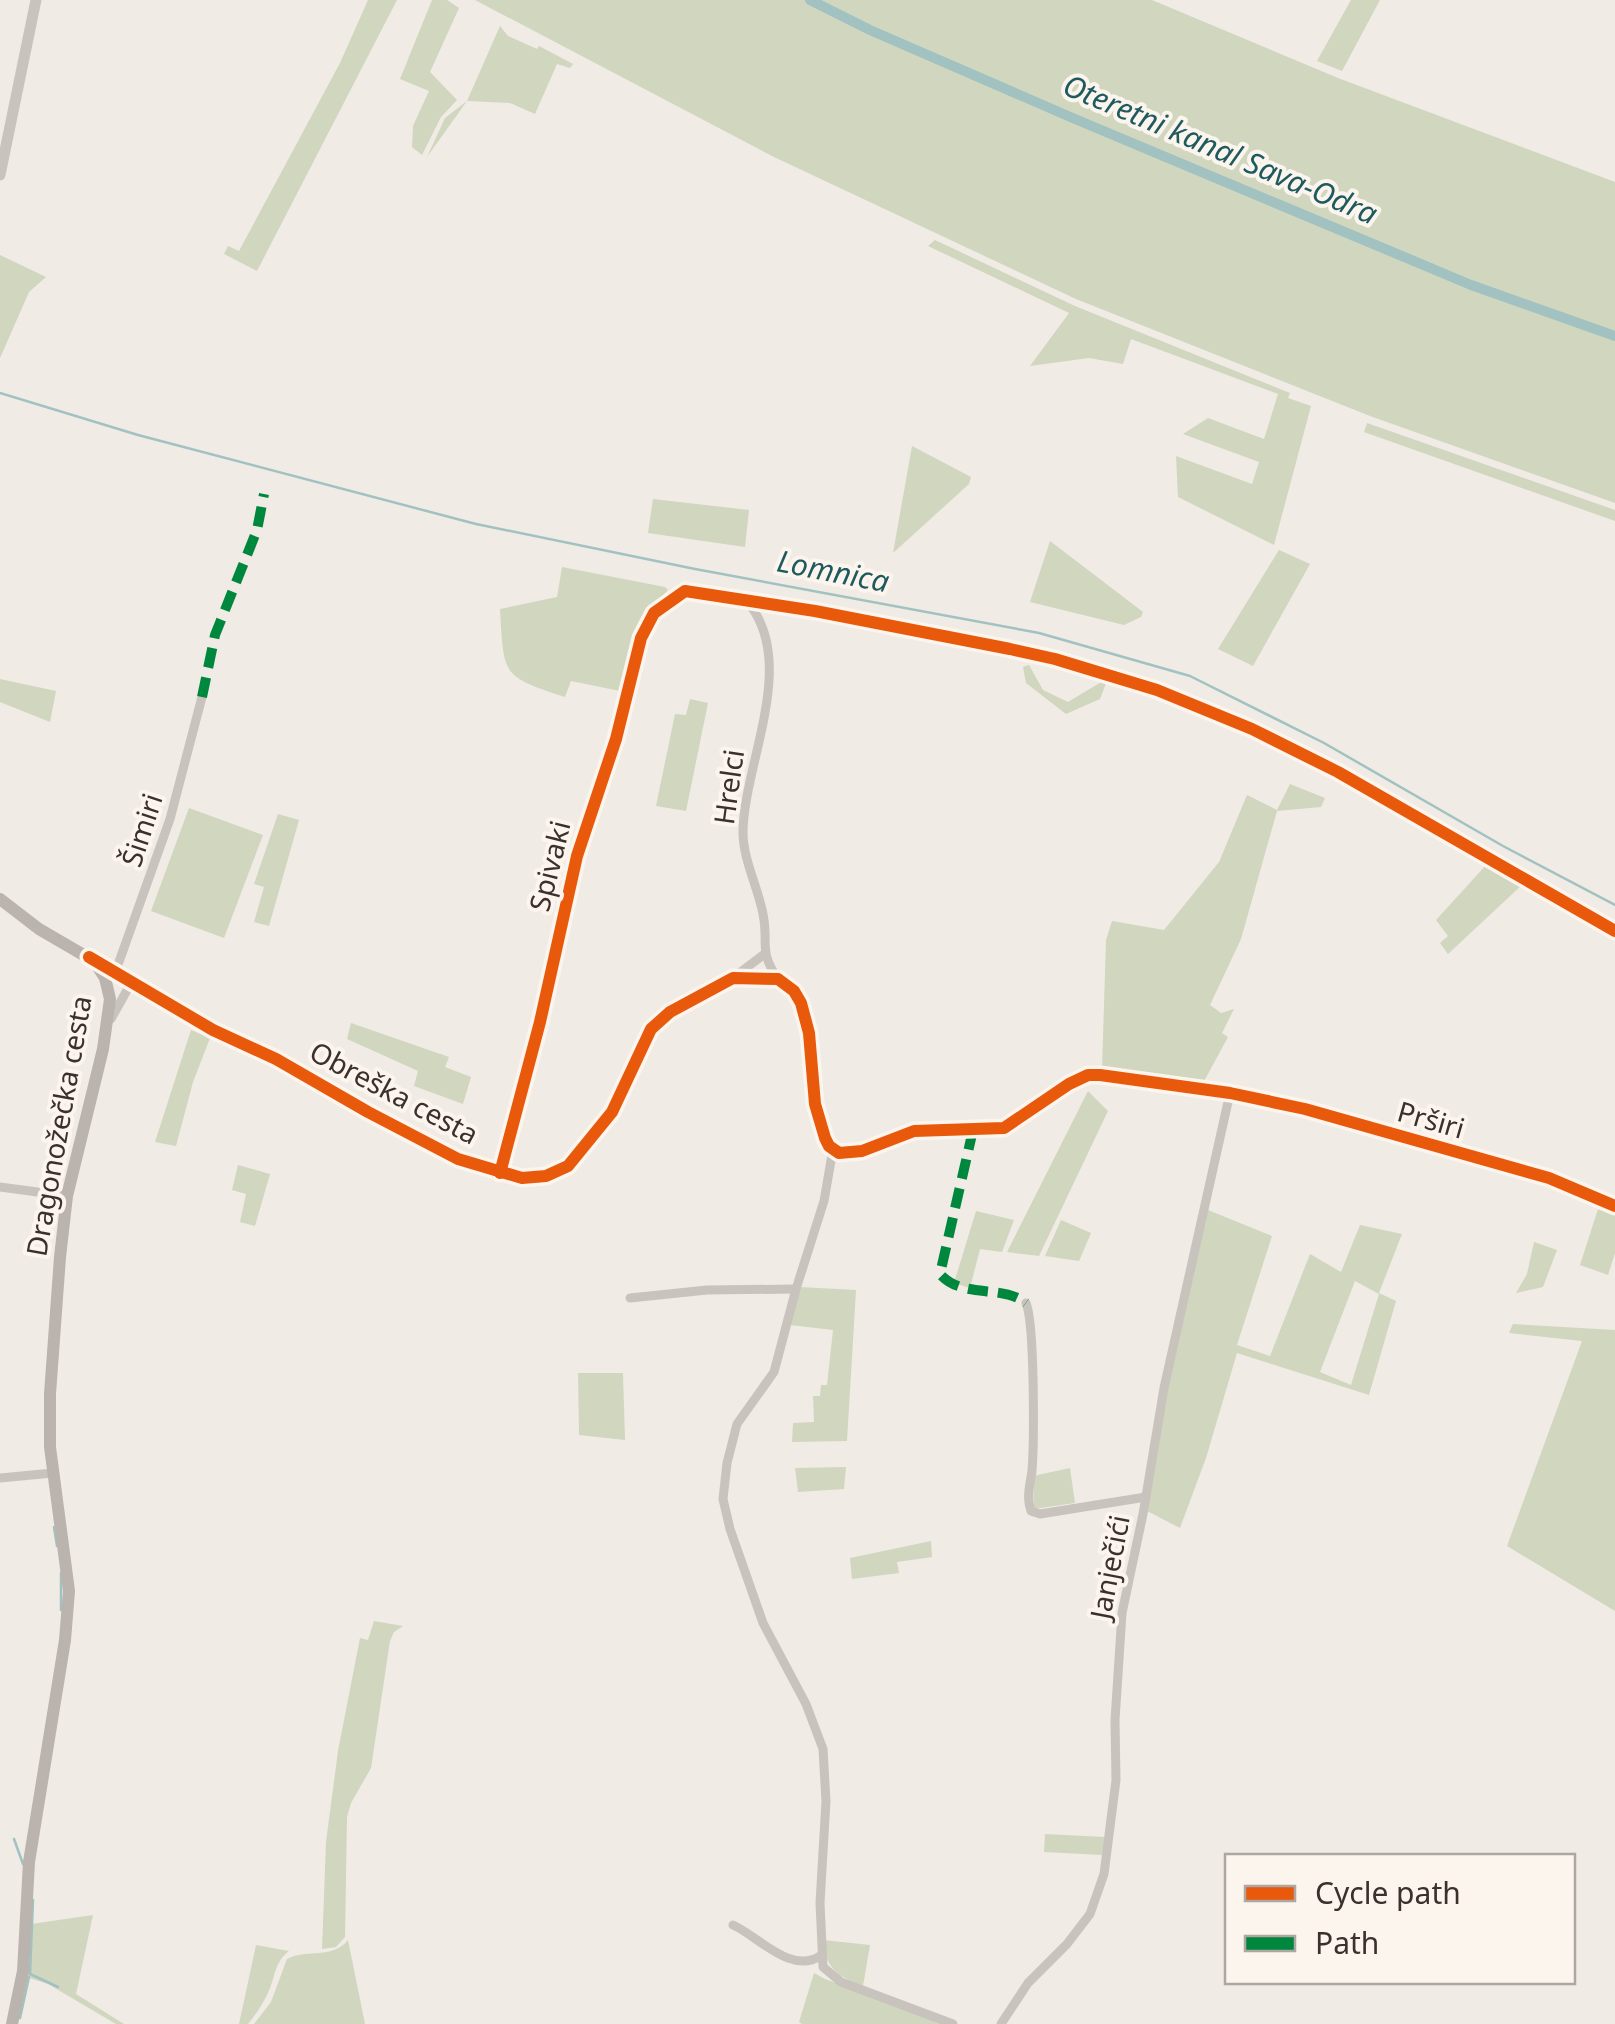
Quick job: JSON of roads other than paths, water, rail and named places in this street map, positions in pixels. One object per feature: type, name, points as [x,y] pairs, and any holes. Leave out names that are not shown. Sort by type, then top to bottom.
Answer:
[{"type":"main road","name":"Obreška cesta","points":[[0,900],[39,929],[89,957]]},
{"type":"main road","name":"Dragonožečka cesta","points":[[12,2024],[23,1971],[33,1832],[66,1625],[68,1578],[53,1473],[50,1394],[66,1196],[107,1026],[108,988],[89,957]]},
{"type":"street","points":[[0,175],[36,0]]},
{"type":"street","name":"Spivaki","points":[[500,1173],[585,826],[616,739],[641,638],[654,613],[684,591],[747,601]]},
{"type":"street","points":[[747,601],[1040,655],[1157,690],[1252,729],[1338,772],[1615,931]]},
{"type":"street","name":"Hrelci","points":[[747,601],[761,626],[770,666],[743,829],[764,922],[763,955],[778,979]]},
{"type":"street","name":"Šimiri","points":[[115,973],[170,819],[202,697]]},
{"type":"street","points":[[732,978],[763,955]]},
{"type":"street","name":"Obreška cesta","points":[[89,957],[213,1030],[276,1059],[351,1104],[458,1159],[500,1173],[534,1178],[568,1166],[612,1112],[651,1029],[670,1012],[732,978],[778,979]]},
{"type":"street","points":[[778,979],[794,991],[807,1016],[815,1104],[825,1138],[833,1149],[844,1154],[914,1131],[1004,1128],[1088,1075],[1230,1093]]},
{"type":"street","points":[[107,1026],[131,983]]},
{"type":"street","name":"Prširi","points":[[1230,1093],[1305,1109],[1549,1178],[1615,1206]]},
{"type":"street","name":"Janječići","points":[[1001,2024],[1028,1983],[1090,1914],[1104,1874],[1116,1780],[1114,1720],[1120,1627],[1160,1404],[1230,1093]]},
{"type":"street","points":[[833,1149],[824,1201],[772,1378],[734,1432],[723,1498],[762,1623],[806,1704],[822,1749],[826,1816],[820,1904],[823,1967],[832,1977],[953,2024]]},
{"type":"street","points":[[0,1187],[66,1196]]},
{"type":"street","points":[[630,1298],[707,1290],[796,1289]]},
{"type":"street","points":[[1026,1304],[1031,1329],[1031,1510],[1040,1514],[1146,1498]]},
{"type":"street","points":[[0,1478],[53,1473]]},
{"type":"street","points":[[733,1925],[768,1948],[798,1960],[808,1962],[820,1956]]},
{"type":"waterway","name":"Oteretni kanal Sava-Odra","points":[[810,0],[1075,119],[1471,285],[1615,336]]},
{"type":"waterway","name":"Lomnica","points":[[0,393],[138,435],[476,524],[1039,633],[1190,676],[1324,743],[1615,905]]},
{"type":"waterway","points":[[54,1527],[57,1546]]},
{"type":"waterway","points":[[61,1573],[61,1610]]},
{"type":"waterway","points":[[14,1839],[23,1864]]},
{"type":"waterway","points":[[33,1900],[30,1974],[58,1987]]},
{"type":"waterway","points":[[20,2018],[29,1977]]}]
